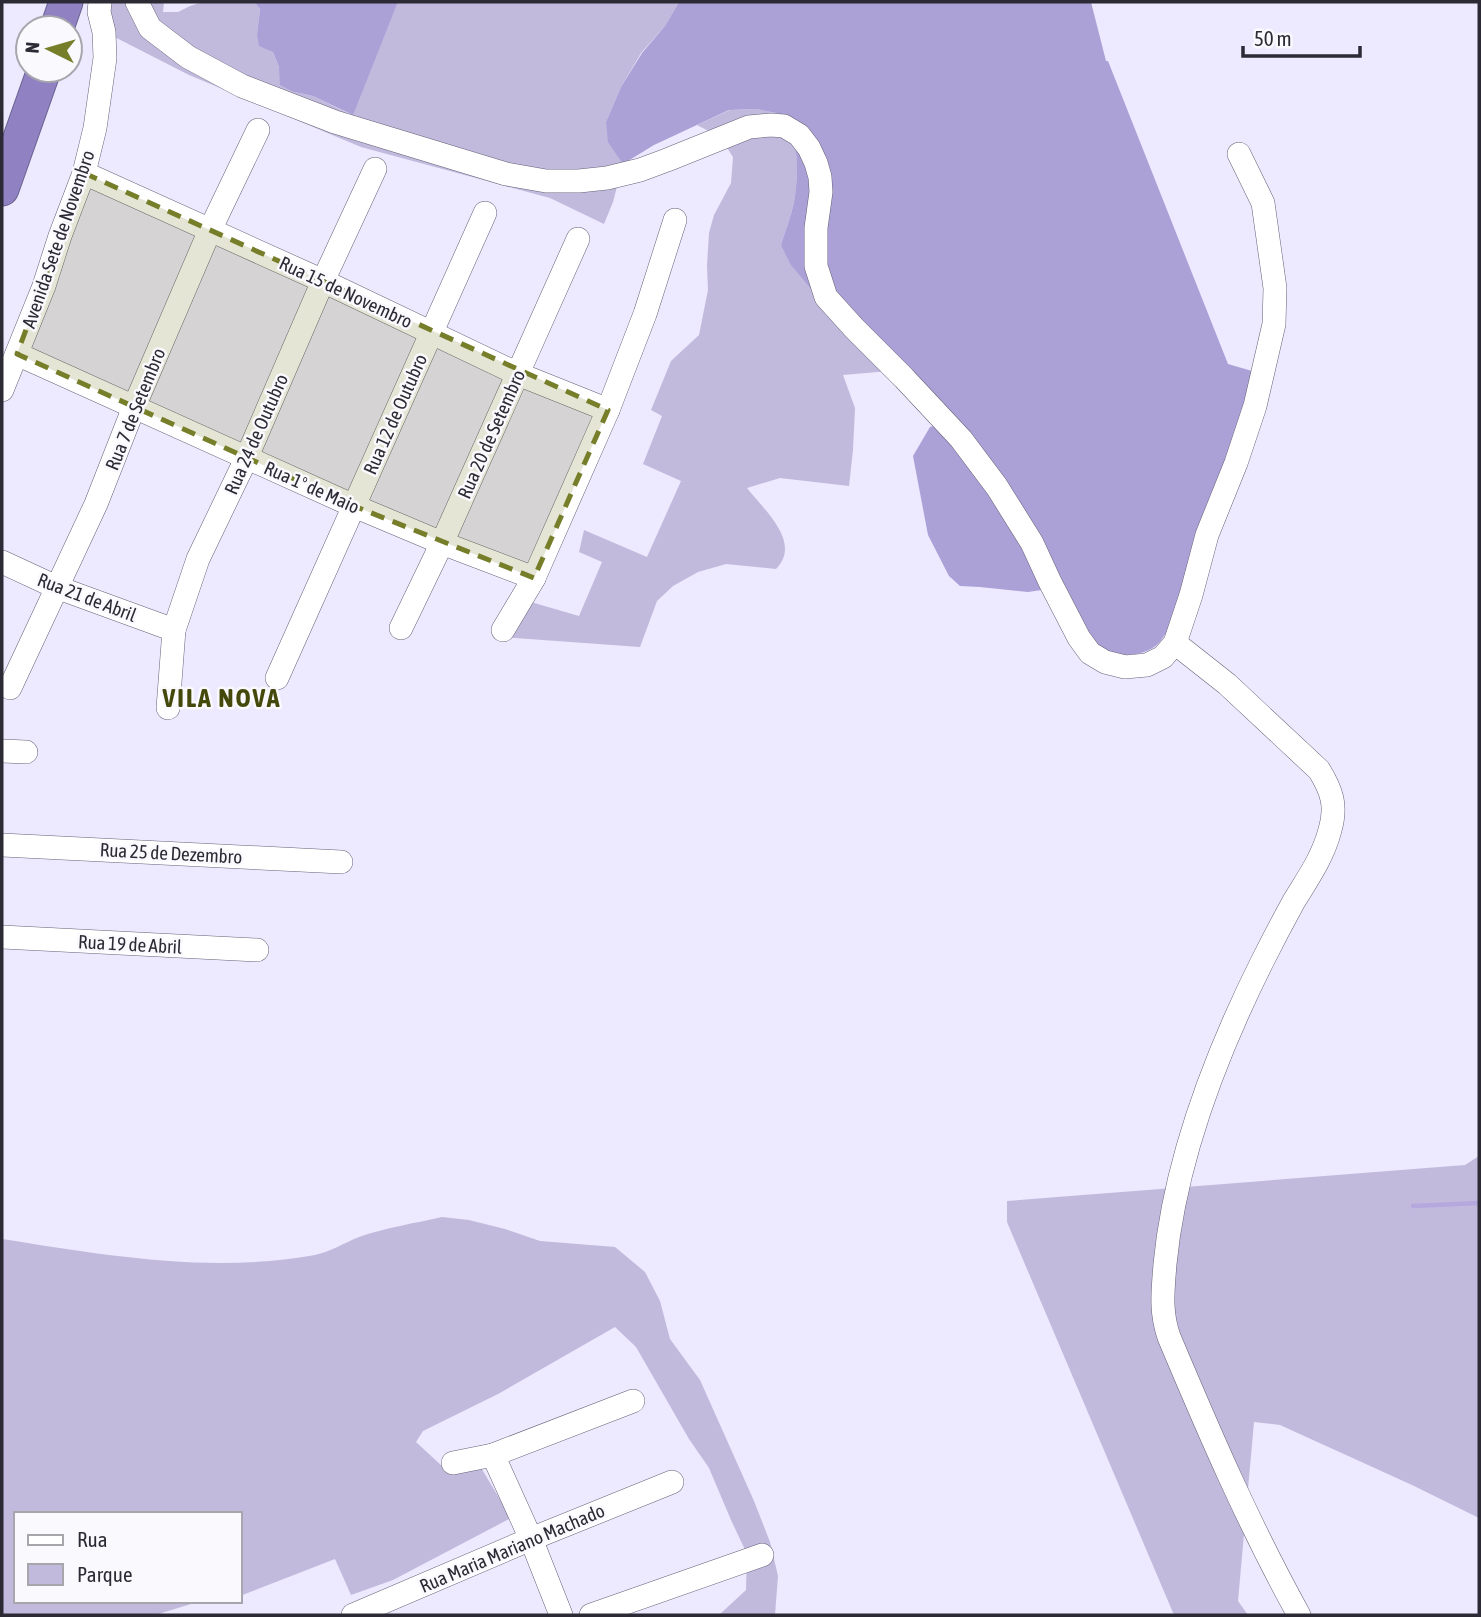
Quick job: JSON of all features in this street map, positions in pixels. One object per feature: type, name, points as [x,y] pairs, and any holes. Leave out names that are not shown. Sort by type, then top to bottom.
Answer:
[{"type":"highway","points":[[2,189],[39,84]]},
{"type":"street","name":"Avenida Sete de Novembro","points":[[2,390],[44,286],[84,173],[95,128],[105,58],[100,2]]},
{"type":"street","points":[[137,2],[150,28],[188,57],[242,86],[335,122],[506,174],[546,181],[607,178],[640,170],[749,127],[784,126],[799,135],[809,148],[820,177],[816,266],[826,297],[961,439],[997,487],[1032,542],[1050,582],[1090,653],[1105,662],[1125,667],[1147,664],[1163,657],[1175,643],[1208,535],[1255,406],[1274,324],[1275,288],[1263,203],[1239,154]]},
{"type":"street","name":"Rua 7 de Setembro","points":[[10,688],[96,504],[134,407],[210,230],[258,130]]},
{"type":"street","name":"Rua 24 de Outubro","points":[[168,708],[174,630],[198,559],[246,459],[375,169]]},
{"type":"street","name":"Rua 15 de Novembro","points":[[84,173],[323,281],[518,374],[608,410]]},
{"type":"street","name":"Rua 12 de Outubro","points":[[277,678],[485,213]]},
{"type":"street","points":[[503,630],[534,578],[608,410],[645,314],[675,220]]},
{"type":"street","name":"Rua 20 de Setembro","points":[[401,628],[442,543],[578,239]]},
{"type":"street","name":"Rua 1º de Maio","points":[[17,354],[354,506],[534,578]]},
{"type":"street","name":"Rua 21 de Abril","points":[[2,562],[56,587],[174,630]]},
{"type":"street","points":[[1175,643],[1227,684],[1320,770],[1329,787],[1334,807],[1331,829],[1322,856],[1294,901],[1262,963],[1212,1077],[1177,1191],[1162,1300],[1163,1320],[1169,1337],[1228,1476],[1273,1569],[1299,1615]]},
{"type":"street","points":[[2,751],[26,752]]},
{"type":"street","name":"Rua 25 de Dezembro","points":[[2,845],[341,862]]},
{"type":"street","name":"Rua 19 de Abril","points":[[2,937],[257,950]]},
{"type":"street","points":[[453,1464],[494,1455],[633,1401]]},
{"type":"street","points":[[494,1455],[561,1615]]},
{"type":"street","name":"Rua Maria Mariano Machado","points":[[354,1615],[672,1482]]},
{"type":"street","points":[[591,1615],[762,1555]]},
{"type":"highlighted area","points":[[84,173],[608,410],[534,578],[354,506],[17,354]]},
{"type":"green space","points":[[102,2],[164,2],[163,12],[178,12],[203,2],[254,2],[260,9],[257,34],[273,52],[294,92],[313,96],[352,115],[398,2],[679,2],[665,26],[641,53],[621,87],[606,122],[623,164],[604,224],[550,198],[361,147],[189,75],[97,28]]},
{"type":"green space","points":[[756,109],[792,119],[796,150],[796,192],[781,245],[889,371],[843,375],[855,408],[849,486],[780,478],[747,488],[770,515],[783,537],[783,559],[776,569],[726,564],[698,572],[673,586],[657,601],[640,647],[500,637],[524,600],[579,616],[602,562],[579,552],[584,530],[647,557],[681,481],[643,464],[662,416],[651,410],[671,361],[699,335],[708,290],[709,233],[714,215],[731,183],[733,157],[720,137],[697,125],[730,110]]},
{"type":"green space","points":[[1479,1156],[1479,1518],[1280,1425],[1254,1422],[1238,1601],[1248,1615],[1174,1615],[1007,1222],[1007,1201],[1465,1165]]},
{"type":"green space","points":[[442,1217],[469,1220],[540,1241],[615,1247],[645,1272],[660,1301],[670,1339],[700,1380],[770,1542],[778,1576],[775,1615],[719,1615],[746,1590],[747,1554],[709,1468],[689,1439],[636,1347],[615,1327],[498,1394],[423,1431],[416,1442],[443,1467],[480,1466],[511,1518],[393,1580],[351,1595],[335,1559],[242,1595],[242,1512],[14,1512],[14,1603],[194,1603],[155,1615],[2,1615],[2,1239],[118,1256],[197,1263],[237,1263],[315,1255],[389,1228]]},
{"type":"shaded area","points":[[254,2],[398,2],[353,115],[313,96],[294,92],[280,85],[279,67],[273,52],[259,46],[257,34],[260,9]]},
{"type":"shaded area","points":[[679,2],[1091,2],[1106,61],[1228,364],[1252,371],[1243,419],[1169,629],[1159,643],[1145,652],[1128,655],[1093,650],[1055,588],[1028,592],[960,586],[949,576],[928,535],[913,456],[930,427],[942,424],[817,296],[791,265],[781,245],[796,192],[796,150],[791,119],[756,109],[729,110],[654,145],[623,164],[608,142],[606,122],[621,87]]},
{"type":"waterway","points":[[1413,1206],[1479,1203]]},
{"type":"district","name":"VILA NOVA","points":[[222,698]]}]
